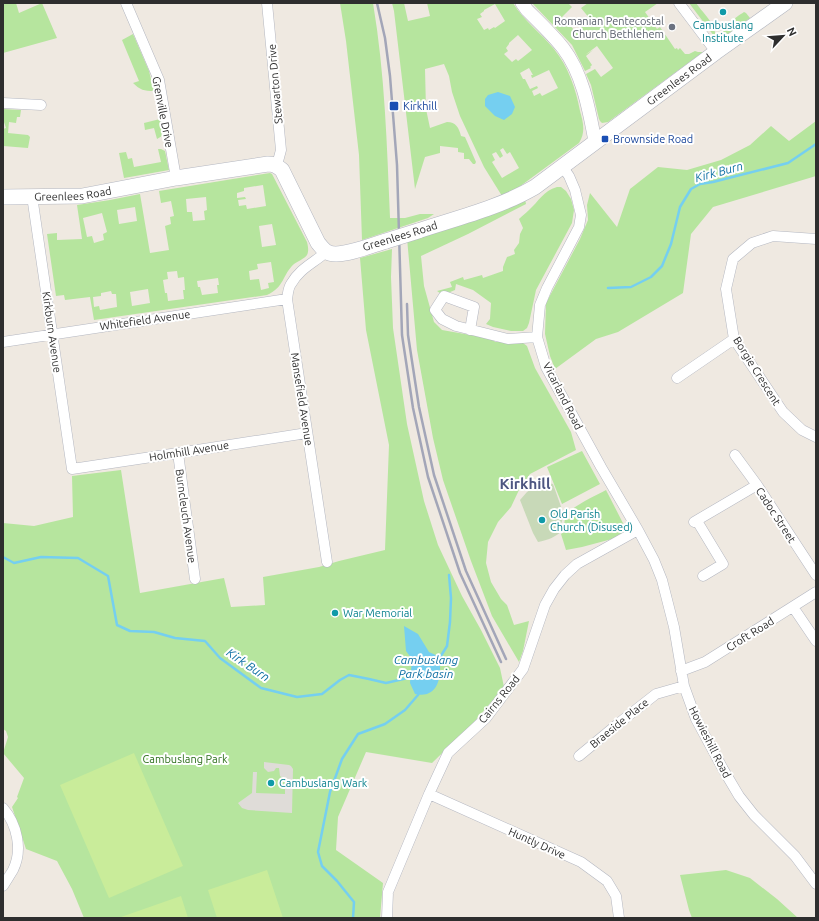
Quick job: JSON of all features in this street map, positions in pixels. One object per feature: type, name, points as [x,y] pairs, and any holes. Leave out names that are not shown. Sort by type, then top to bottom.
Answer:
[{"type":"main road","name":"Greenlees Road","points":[[326,252],[337,254],[351,252],[418,231],[509,200],[522,194],[534,187],[594,141],[784,3]]},
{"type":"main road","name":"Greenlees Road","points":[[3,197],[82,196],[176,178],[268,164],[277,165]]},
{"type":"main road","points":[[277,165],[282,170],[318,243],[326,252]]},
{"type":"street","name":"Grenville Drive","points":[[126,3],[159,80],[176,178]]},
{"type":"street","name":"Stewarton Drive","points":[[267,3],[281,150],[277,165]]},
{"type":"street","points":[[522,3],[563,48],[573,64],[580,80],[592,123],[594,141]]},
{"type":"street","points":[[679,3],[716,52]]},
{"type":"street","points":[[3,103],[41,105]]},
{"type":"street","name":"Vicarland Road","points":[[562,166],[569,176],[575,190],[581,215],[579,227],[547,288],[540,305],[537,337],[546,367],[601,467],[638,530]]},
{"type":"street","name":"Kirkburn Avenue","points":[[32,196],[72,468]]},
{"type":"street","name":"Borgie Crescent","points":[[816,239],[774,236],[752,243],[734,259],[726,289],[734,339],[782,412],[802,430],[816,437]]},
{"type":"street","name":"Mansefield Avenue","points":[[326,252],[301,271],[290,285],[287,299],[327,562]]},
{"type":"street","name":"Whitefield Avenue","points":[[3,342],[287,299]]},
{"type":"street","points":[[470,330],[508,339],[537,337]]},
{"type":"street","points":[[677,378],[734,339]]},
{"type":"street","name":"Holmhill Avenue","points":[[72,468],[307,433]]},
{"type":"street","name":"Burncleuch Avenue","points":[[178,453],[195,579]]},
{"type":"street","name":"Cadoc Street","points":[[735,455],[757,485],[816,575]]},
{"type":"street","points":[[703,576],[723,564],[696,522],[757,485]]},
{"type":"street","name":"Howieshill Road","points":[[638,530],[654,560],[662,580],[674,626],[684,686],[696,719],[722,769],[739,796],[754,815],[795,856],[816,884]]},
{"type":"street","name":"Cairns Road","points":[[387,918],[388,892],[448,753],[486,718],[523,669],[545,605],[554,589],[577,564],[638,530]]},
{"type":"street","name":"Croft Road","points":[[681,671],[705,662],[816,592]]},
{"type":"street","points":[[793,607],[816,641]]},
{"type":"street","name":"Braeside Place","points":[[579,756],[656,694],[684,686]]},
{"type":"street","name":"Huntly Drive","points":[[429,794],[580,862],[607,881],[616,896],[619,918]]},
{"type":"street","points":[[3,808],[13,823],[18,845],[16,862],[3,886]]},
{"type":"green space","points":[[3,3],[16,3],[19,13],[42,3],[57,38],[3,53]]},
{"type":"green space","points":[[340,3],[373,3],[383,83],[390,218],[405,218],[420,214],[434,214],[428,218],[362,240],[359,155],[346,41]]},
{"type":"green space","points":[[392,3],[404,3],[408,21],[430,16],[427,3],[513,3],[522,16],[554,49],[571,78],[583,123],[583,135],[579,143],[519,187],[502,196],[484,167],[460,116],[452,92],[449,76],[444,64],[425,69],[426,109],[430,128],[447,122],[455,124],[461,136],[465,137],[476,162],[473,164],[469,159],[464,159],[464,153],[458,152],[458,148],[440,146],[440,153],[425,157],[415,189]],"holes":[[[495,4],[505,21],[495,28],[494,27],[489,30],[488,28],[484,30],[477,19],[482,17],[480,14]],[[518,35],[532,50],[518,61],[516,59],[512,62],[504,54],[508,51],[506,48]],[[529,68],[533,75],[531,75],[532,78],[549,70],[558,88],[542,96],[540,93],[534,96],[532,91],[538,88],[537,86],[530,89],[520,73]],[[503,148],[507,154],[510,152],[519,168],[502,178],[492,162],[495,160],[492,154],[496,152],[500,158],[503,156],[500,150]]]},
{"type":"green space","points":[[532,3],[570,3],[569,4],[572,7],[562,17],[576,32],[590,19],[581,8],[588,3],[658,3],[645,12],[657,29],[660,27],[675,49],[677,48],[678,50],[680,48],[685,54],[695,51],[703,52],[608,122],[602,123],[599,119],[591,85],[586,74],[595,69],[601,77],[613,68],[597,46],[585,55],[593,50],[586,56],[592,65],[590,67],[591,68],[585,71],[572,45]]},
{"type":"green space","points":[[689,3],[696,3],[705,14],[714,27],[715,36],[714,36]]},
{"type":"green space","points":[[744,12],[750,18],[722,38],[724,30],[727,26]]},
{"type":"green space","points":[[133,34],[149,71],[154,91],[142,90],[133,83],[139,81],[122,40]]},
{"type":"green space","points":[[3,109],[21,110],[20,117],[17,117],[16,123],[9,122],[8,133],[28,135],[30,137],[28,148],[3,146],[3,129],[6,128],[3,119]]},
{"type":"green space","points":[[160,119],[163,134],[157,139],[154,128],[145,130],[144,123]]},
{"type":"green space","points":[[816,121],[816,176],[713,207],[691,234],[683,293],[618,332],[596,339],[555,369],[550,356],[545,334],[546,303],[580,239],[588,220],[587,205],[590,193],[617,227],[630,189],[658,167],[687,170],[721,160],[750,145],[771,126],[789,141]]},
{"type":"green space","points":[[158,149],[165,151],[169,170],[124,178],[119,153],[126,152],[128,159],[132,158],[134,167],[161,162]]},
{"type":"green space","points":[[270,173],[272,174],[307,242],[307,255],[290,268],[280,285],[273,292],[267,295],[94,320],[90,297],[65,300],[64,295],[56,296],[47,234],[57,233],[57,240],[82,239],[77,205],[140,194],[150,253],[169,250],[165,226],[171,224],[170,217],[174,216],[171,201],[161,203],[159,191]],"holes":[[[263,185],[266,206],[247,209],[246,205],[239,206],[238,200],[246,199],[245,197],[237,198],[237,193],[244,191],[244,188]],[[206,197],[207,210],[204,211],[205,220],[193,221],[192,212],[187,212],[186,199]],[[135,207],[137,221],[119,224],[117,210]],[[102,213],[107,232],[103,234],[104,240],[94,243],[92,236],[87,237],[83,218]],[[272,224],[276,245],[262,247],[259,226]],[[271,262],[274,282],[268,283],[269,288],[261,290],[259,279],[250,280],[249,271],[258,269],[257,264]],[[177,271],[178,278],[184,277],[184,299],[168,301],[163,280],[168,279],[167,272]],[[218,278],[218,293],[202,295],[200,287],[198,287],[197,281]],[[148,289],[150,303],[132,306],[130,292]],[[111,291],[112,294],[116,294],[117,307],[100,310],[99,306],[94,307],[93,297],[101,296],[101,293]]]},
{"type":"green space","points":[[561,187],[566,191],[571,199],[574,210],[572,223],[536,290],[527,328],[523,331],[511,331],[486,324],[490,319],[491,303],[473,290],[456,284],[455,290],[443,295],[437,291],[452,287],[450,282],[463,277],[464,280],[482,275],[483,278],[503,271],[507,257],[515,254],[514,250],[519,243],[520,234],[523,228],[519,219],[548,191]]},
{"type":"green space","points":[[525,199],[526,204],[421,256],[424,286],[434,322],[442,330],[493,339],[495,342],[523,343],[527,346],[535,368],[571,432],[576,450],[530,474],[519,490],[511,507],[498,522],[488,542],[486,563],[491,582],[501,599],[507,605],[514,625],[529,621],[523,651],[519,662],[492,616],[443,480],[433,438],[417,350],[407,238]]},
{"type":"green space","name":"Cambuslang Park","points":[[392,249],[391,277],[393,328],[407,424],[424,501],[438,545],[462,596],[500,668],[504,687],[475,721],[432,763],[366,752],[338,817],[336,850],[383,883],[380,918],[84,918],[72,889],[57,861],[26,849],[12,807],[18,798],[17,797],[24,778],[3,753],[8,737],[6,731],[3,729],[3,523],[34,526],[73,517],[72,476],[121,470],[140,593],[224,578],[231,607],[265,605],[263,577],[319,567],[385,550],[389,445],[366,330],[360,258]]},
{"type":"green space","points":[[582,451],[600,484],[562,504],[547,467]]},
{"type":"green space","points":[[542,482],[553,484],[564,515],[561,524],[563,530],[552,538],[538,542],[520,500],[527,492]]},
{"type":"green space","points":[[606,490],[627,531],[612,539],[566,550],[561,534],[565,531],[564,524],[568,513],[578,505]]},
{"type":"green space","points":[[134,753],[183,866],[109,898],[60,785]]},
{"type":"green space","points":[[267,870],[283,918],[217,918],[208,890]]},
{"type":"green space","points":[[726,870],[750,878],[798,918],[692,918],[680,875]]},
{"type":"green space","points":[[181,896],[188,918],[121,917]]},
{"type":"shaded area","points":[[264,762],[289,765],[293,769],[292,813],[248,810],[242,808],[238,803],[252,793],[253,772],[257,772],[256,793],[285,794],[285,780],[280,776],[279,768],[268,772],[264,768]]},
{"type":"water","points":[[498,92],[510,96],[515,107],[512,114],[504,120],[495,116],[485,106],[485,99],[488,95]]},
{"type":"water","name":"Cambuslang Park basin","points":[[404,626],[418,634],[429,652],[440,657],[440,673],[438,683],[432,691],[427,694],[415,694],[410,683],[412,659],[406,651]]},
{"type":"waterway","name":"Kirk Burn","points":[[608,288],[631,287],[651,277],[662,266],[671,244],[680,207],[691,189],[700,184],[788,163],[816,144]]},
{"type":"waterway","name":"Kirk Burn","points":[[3,557],[14,563],[41,557],[78,558],[108,576],[117,625],[130,631],[154,632],[175,638],[205,641],[220,658],[261,688],[297,697],[322,694],[349,675],[386,683],[412,677]]},
{"type":"waterway","name":"Kirk Burn","points":[[439,659],[447,646],[450,622],[451,598],[449,575]]},
{"type":"waterway","points":[[353,918],[354,902],[337,881],[322,866],[318,852],[330,792],[342,759],[358,734],[385,724],[405,710],[419,692]]},
{"type":"railway","points":[[377,3],[385,38],[390,76],[397,165],[402,335],[413,408],[428,477],[460,573],[501,662]]},
{"type":"railway","points":[[407,304],[408,335],[419,407],[434,475],[466,571],[506,659]]},
{"type":"place","name":"Cambuslang Institute","points":[[723,12]]},
{"type":"place","name":"Romanian Pentecostal Church Bethlehem","points":[[672,27]]},
{"type":"place","name":"Kirkhill","points":[[394,106]]},
{"type":"place","name":"Brownside Road","points":[[605,139]]},
{"type":"place","name":"Old Parish Church (Disused)","points":[[542,520]]},
{"type":"place","name":"War Memorial","points":[[335,613]]},
{"type":"place","name":"Cambuslang Wark","points":[[271,783]]},
{"type":"district","name":"Kirkhill","points":[[525,484]]}]
